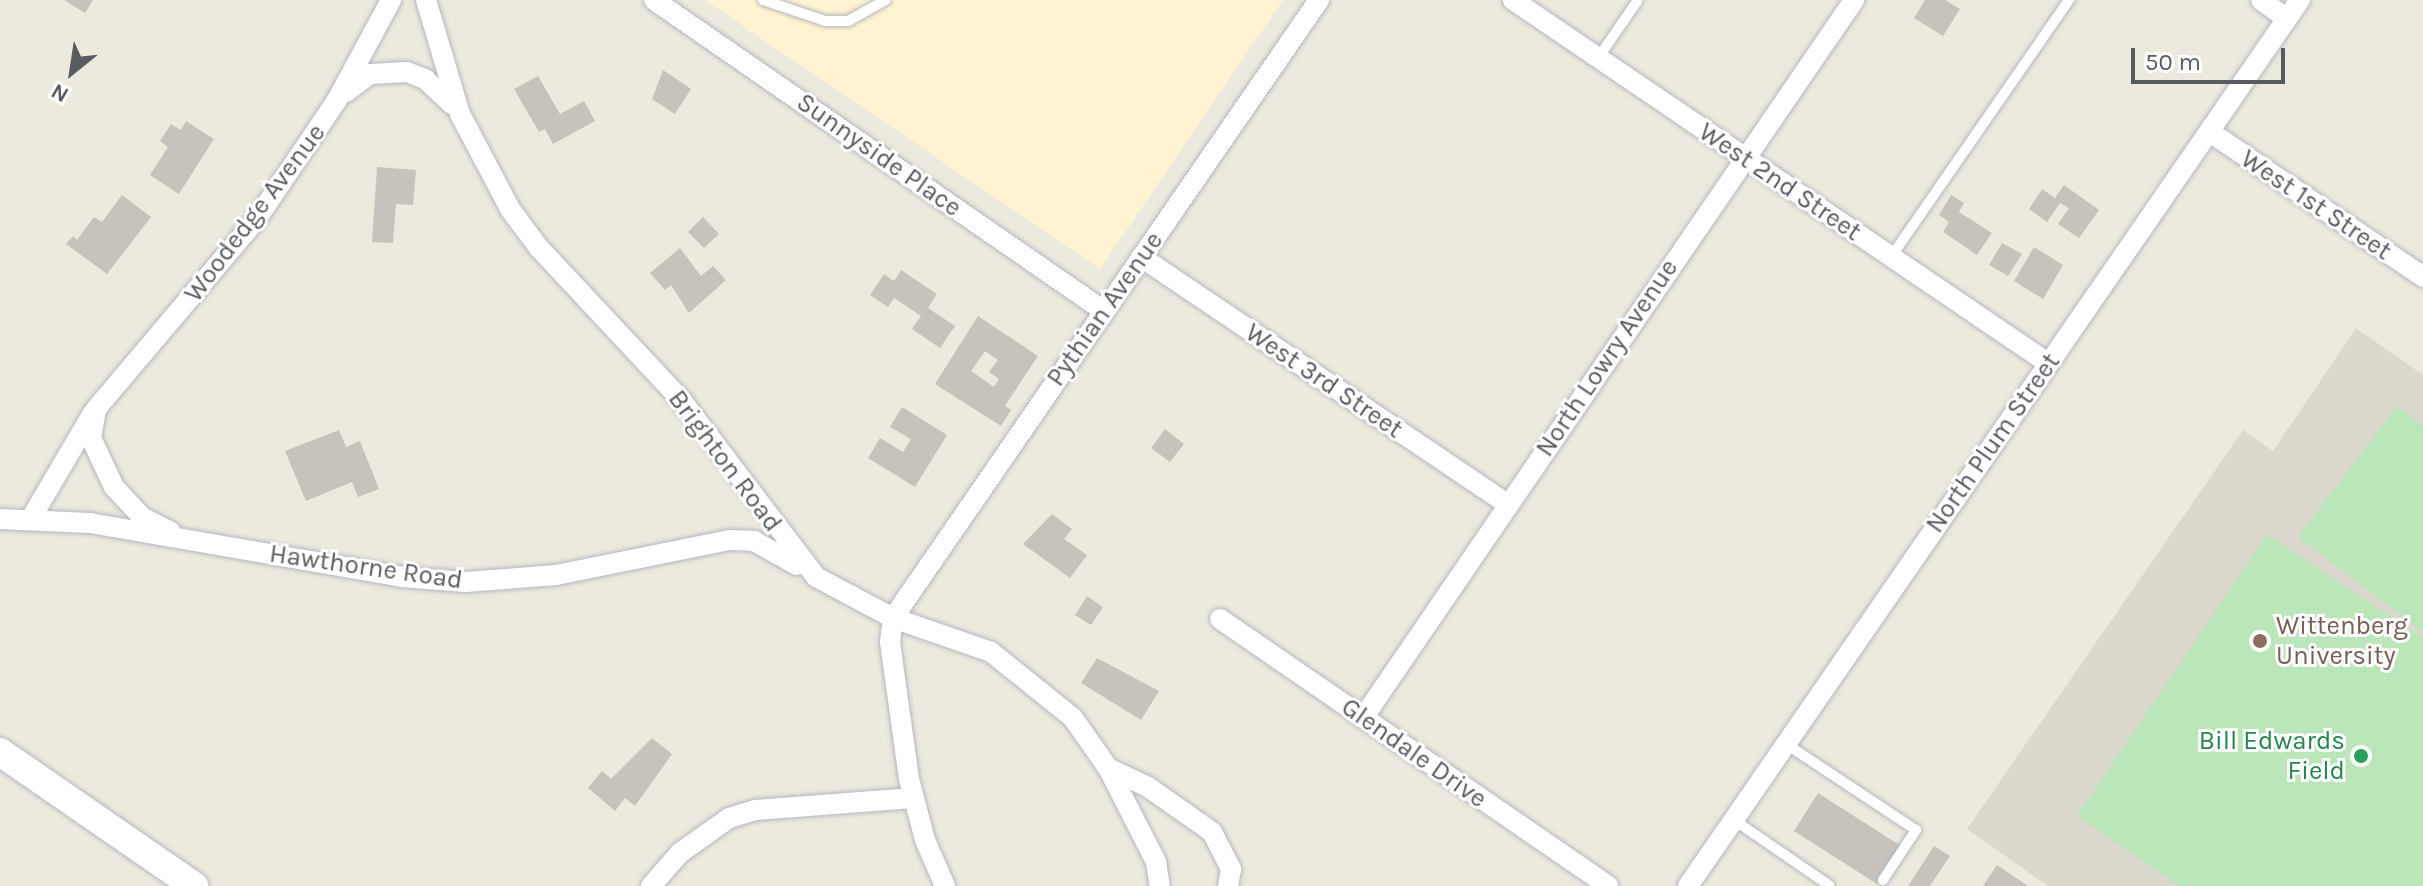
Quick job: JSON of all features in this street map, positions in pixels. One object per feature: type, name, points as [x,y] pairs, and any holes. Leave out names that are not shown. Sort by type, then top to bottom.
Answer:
[{"type":"street","name":"Woodedge Avenue","points":[[30,520],[96,409],[256,220],[337,100],[391,0]]},
{"type":"street","name":"Brighton Road","points":[[426,0],[460,114],[510,209],[539,248],[682,401],[816,577],[893,618],[954,637],[1015,666],[1073,718],[1108,768],[1156,862],[1160,886]]},
{"type":"street","name":"Sunnyside Place","points":[[654,0],[1104,311]]},
{"type":"street","name":"Pythian Avenue","points":[[893,618],[1319,0]]},
{"type":"street","name":"North Lowry Avenue","points":[[1363,718],[1854,0]]},
{"type":"street","points":[[2261,0],[2287,19]]},
{"type":"street","name":"North Plum Street","points":[[1688,886],[2300,0]]},
{"type":"street","name":"West 2nd Street","points":[[1525,3],[1598,58],[2048,363]]},
{"type":"street","points":[[337,100],[370,74],[407,72],[437,87],[460,114]]},
{"type":"street","name":"West 1st Street","points":[[2210,132],[2423,277]]},
{"type":"street","name":"West 3rd Street","points":[[1141,257],[1508,505]]},
{"type":"street","points":[[96,409],[91,438],[114,487],[142,517],[192,541]]},
{"type":"street","name":"Hawthorne Road","points":[[0,519],[90,523],[402,577],[466,582],[556,575],[730,540],[754,541],[816,577]]},
{"type":"street","points":[[893,618],[890,642],[913,798],[945,886]]},
{"type":"street","name":"Glendale Drive","points":[[1220,619],[1608,886]]},
{"type":"street","points":[[0,752],[194,886]]},
{"type":"street","points":[[1108,768],[1148,787],[1212,832],[1231,869],[1228,886]]},
{"type":"street","points":[[651,886],[680,853],[729,818],[769,808],[913,798]]},
{"type":"lane","points":[[763,0],[825,21],[848,21],[886,0]]},
{"type":"lane","points":[[1598,58],[1638,0]]},
{"type":"lane","points":[[1891,257],[2069,0]]},
{"type":"lane","points":[[1786,744],[1916,830],[1883,880]]},
{"type":"lane","points":[[1734,820],[1830,886]]},
{"type":"shaded area","points":[[705,0],[1283,0],[1100,269]]},
{"type":"shaded area","name":"Wittenberg University","points":[[2356,328],[2423,375],[2423,886],[2048,886],[1967,829],[2243,430],[2273,451]]},
{"type":"green space","points":[[2397,406],[2423,426],[2423,632],[2298,537]]},
{"type":"green space","points":[[2267,534],[2423,638],[2423,886],[2180,886],[2077,816]]},
{"type":"building","points":[[64,0],[93,0],[85,13]]},
{"type":"building","points":[[1925,0],[1945,0],[1960,9],[1943,36],[1914,18]]},
{"type":"building","points":[[663,70],[691,89],[675,114],[652,99]]},
{"type":"building","points":[[538,76],[560,114],[584,101],[595,121],[553,144],[545,129],[539,132],[514,89]]},
{"type":"building","points":[[186,121],[214,139],[179,194],[150,175],[168,147],[160,141],[171,124],[181,130]]},
{"type":"building","points":[[377,167],[416,170],[413,205],[396,204],[393,243],[372,242]]},
{"type":"building","points":[[2064,185],[2099,210],[2079,238],[2058,224],[2069,208],[2060,203],[2047,222],[2029,209],[2042,189],[2055,198]]},
{"type":"building","points":[[122,195],[151,217],[107,274],[66,244],[73,236],[77,240],[94,217],[102,222]]},
{"type":"building","points":[[1951,195],[1964,203],[1959,212],[1992,233],[1977,255],[1943,232],[1949,222],[1939,215]]},
{"type":"building","points":[[703,217],[719,234],[704,248],[688,232]]},
{"type":"building","points":[[2002,243],[2022,254],[2008,276],[1989,265]]},
{"type":"building","points":[[2034,247],[2063,265],[2043,299],[2014,281]]},
{"type":"building","points":[[680,248],[701,276],[713,266],[726,280],[689,313],[671,285],[665,290],[650,273]]},
{"type":"building","points":[[901,270],[937,294],[928,308],[955,326],[940,348],[912,329],[921,316],[894,298],[888,307],[870,295],[884,274],[894,281]]},
{"type":"building","points":[[978,316],[1038,356],[1005,406],[1011,410],[1001,426],[935,384]],"holes":[[[985,351],[998,360],[989,372],[999,379],[994,387],[971,371]]]},
{"type":"building","points":[[902,407],[947,435],[915,487],[868,458],[880,438],[903,452],[911,439],[890,427]]},
{"type":"building","points":[[1165,429],[1184,444],[1170,462],[1151,448]]},
{"type":"building","points":[[339,430],[346,447],[360,441],[379,489],[358,497],[352,482],[306,501],[285,451]]},
{"type":"building","points":[[1052,514],[1072,529],[1064,539],[1087,555],[1070,578],[1023,544]]},
{"type":"building","points":[[1087,596],[1103,607],[1091,625],[1075,615]]},
{"type":"building","points":[[1097,658],[1159,691],[1141,720],[1081,683]]},
{"type":"building","points":[[652,738],[672,754],[635,806],[625,798],[615,811],[588,788],[602,771],[611,779]]},
{"type":"building","points":[[1818,793],[1901,846],[1877,884],[1794,831]]},
{"type":"building","points":[[1934,846],[1950,856],[1930,886],[1908,886]]},
{"type":"building","points":[[1997,865],[2028,886],[1983,886]]},
{"type":"place","name":"Wittenberg University","points":[[2260,641]]},
{"type":"place","name":"Bill Edwards Field","points":[[2361,756]]}]
